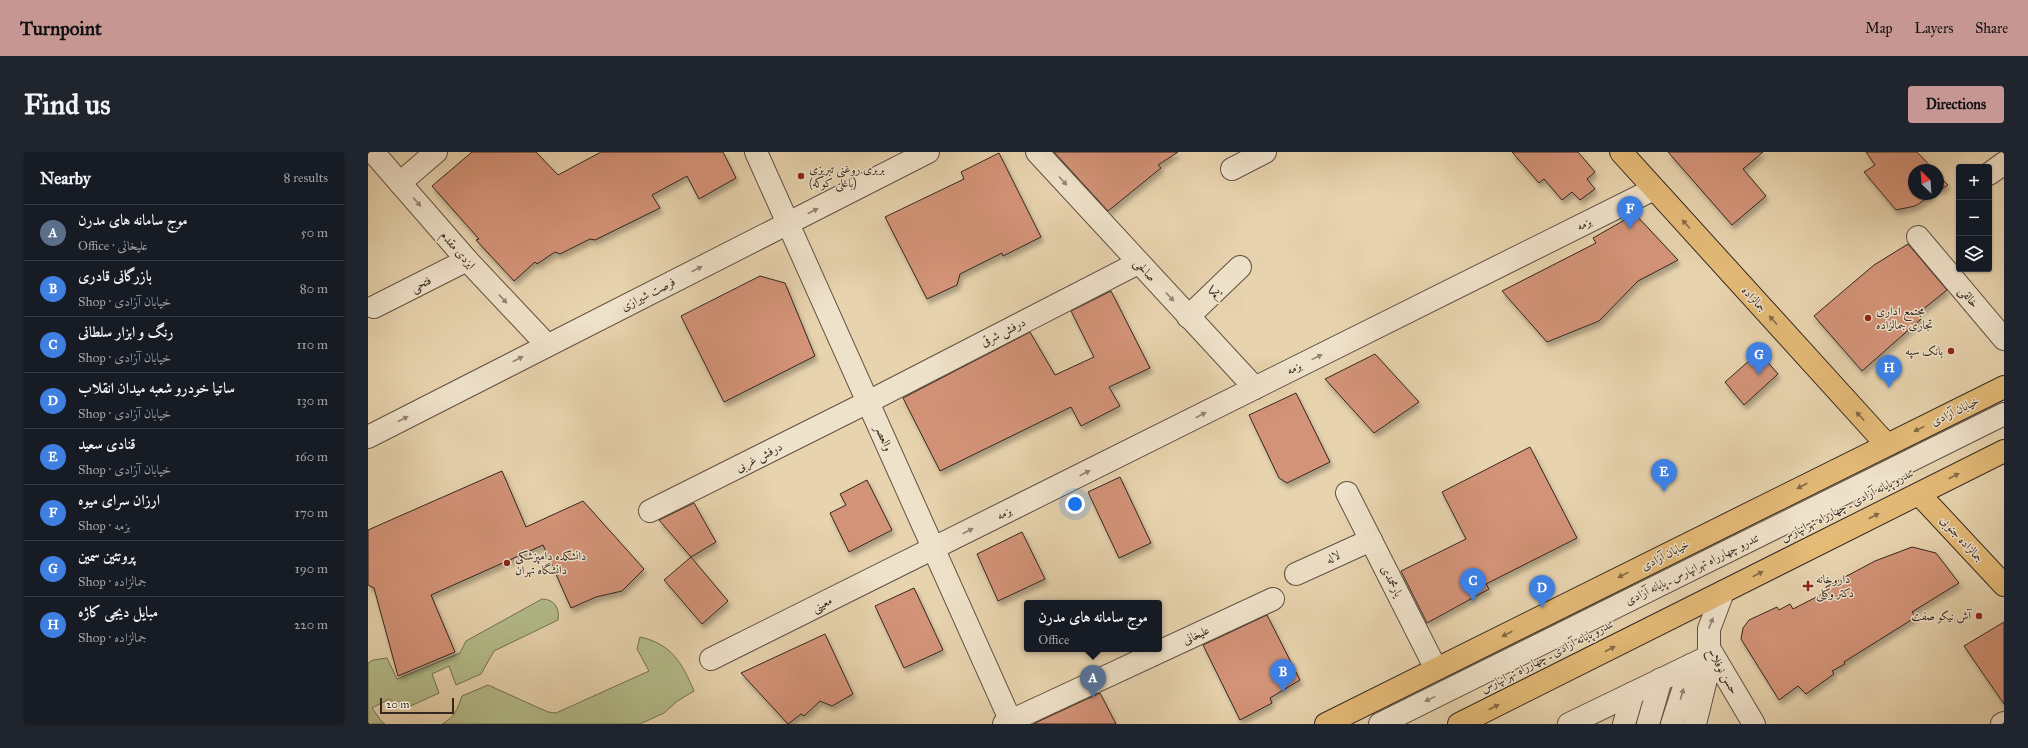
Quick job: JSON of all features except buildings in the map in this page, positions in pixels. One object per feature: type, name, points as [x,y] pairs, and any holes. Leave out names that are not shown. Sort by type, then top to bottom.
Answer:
[{"type":"main road","name":"جمالزاده","points":[[1621,152],[1887,445]]},
{"type":"main road","name":"خیابان آزادی","points":[[1326,724],[2004,387]]},
{"type":"main road","points":[[1459,724],[2004,452]]},
{"type":"main road","name":"جمالزاده جنوبی","points":[[1920,494],[2004,585]]},
{"type":"street","name":"ایزدی مقدم","points":[[373,152],[467,260],[547,345]]},
{"type":"street","points":[[400,182],[436,152]]},
{"type":"street","name":"والعصر","points":[[756,152],[934,548],[1009,723]]},
{"type":"street","name":"فرصت شیرازی","points":[[368,437],[928,152]]},
{"type":"street","name":"صالحی","points":[[1037,152],[1188,318],[1255,388]]},
{"type":"street","points":[[1232,169],[1266,152]]},
{"type":"street","points":[[1992,172],[2004,163]]},
{"type":"street","name":"بزمه","points":[[934,548],[1654,189]]},
{"type":"street","name":"خالقی","points":[[1918,237],[2004,340]]},
{"type":"street","name":"فتحی","points":[[374,307],[467,260]]},
{"type":"street","name":"درفش شرقی","points":[[868,402],[1138,263]]},
{"type":"street","name":"یکم","points":[[1188,318],[1240,267]]},
{"type":"street","name":"درفش غربی","points":[[650,511],[868,402]]},
{"type":"street","name":"تندرو چهارراه تهرانپارس ـ پایانه آزادی","points":[[1380,724],[2004,414]]},
{"type":"street","name":"تندرو پایانه آزادی ـ چهارراه تهرانپارس","points":[[1412,724],[2004,426]]},
{"type":"street","name":"یارمحمدی","points":[[1347,493],[1436,669]]},
{"type":"street","name":"لاله","points":[[1296,574],[1371,540]]},
{"type":"street","name":"معینی","points":[[711,659],[934,548]]},
{"type":"street","name":"حسن نوفلاح","points":[[1723,592],[1708,634],[1709,648],[1754,724]]},
{"type":"street","name":"علیخانی","points":[[1162,651],[1273,599]]},
{"type":"street","name":"علیخانی","points":[[1009,723],[1160,652]]},
{"type":"street","points":[[1575,722],[1604,715],[1633,693],[1712,655]]},
{"type":"street","points":[[1695,724],[1712,655]]},
{"type":"street","points":[[1672,724],[1691,664]]},
{"type":"street","points":[[1648,724],[1661,679]]},
{"type":"street","points":[[1624,724],[1633,693]]},
{"type":"green space","points":[[542,599],[553,602],[557,608],[558,620],[494,651],[481,674],[456,685],[449,666],[432,674],[439,693],[404,709],[389,699],[372,708],[385,724],[368,724],[368,663],[373,660],[387,658],[397,679],[460,653],[466,641]]},
{"type":"green space","points":[[640,637],[660,644],[674,656],[680,663],[694,691],[676,702],[664,713],[640,724],[442,724],[450,719],[455,713],[462,696],[488,685],[548,712],[556,713],[649,671],[637,649]]},
{"type":"place","name":"بربری روغنی تبریزی (یاغلی کوکه)","points":[[801,176]]},
{"type":"place","name":"ارزان سرای میوه","points":[[1630,229]]},
{"type":"place","name":"مجتمع اداری تجاری جمالزاده","points":[[1868,318]]},
{"type":"place","name":"بانک سپه","points":[[1951,351]]},
{"type":"place","name":"پروتئین سمین","points":[[1759,375]]},
{"type":"place","name":"مبایل دیجی کاژه","points":[[1889,388]]},
{"type":"place","name":"قنادی سعید","points":[[1664,492]]},
{"type":"place","name":"دانشکده دامپزشکی دانشگاه تهران","points":[[507,563]]},
{"type":"place","name":"داروخانه دکتر وکیلی","points":[[1808,586]]},
{"type":"place","name":"رنگ و ابزار سلطانی","points":[[1473,601]]},
{"type":"place","name":"ساتیا خودرو شعبه میدان انقلاب","points":[[1542,608]]},
{"type":"place","name":"آش نیکو صفت","points":[[1979,616]]},
{"type":"place","name":"بازرگانی قادری","points":[[1283,692]]},
{"type":"place","name":"موج سامانه های مدرن","points":[[1093,698]]}]
